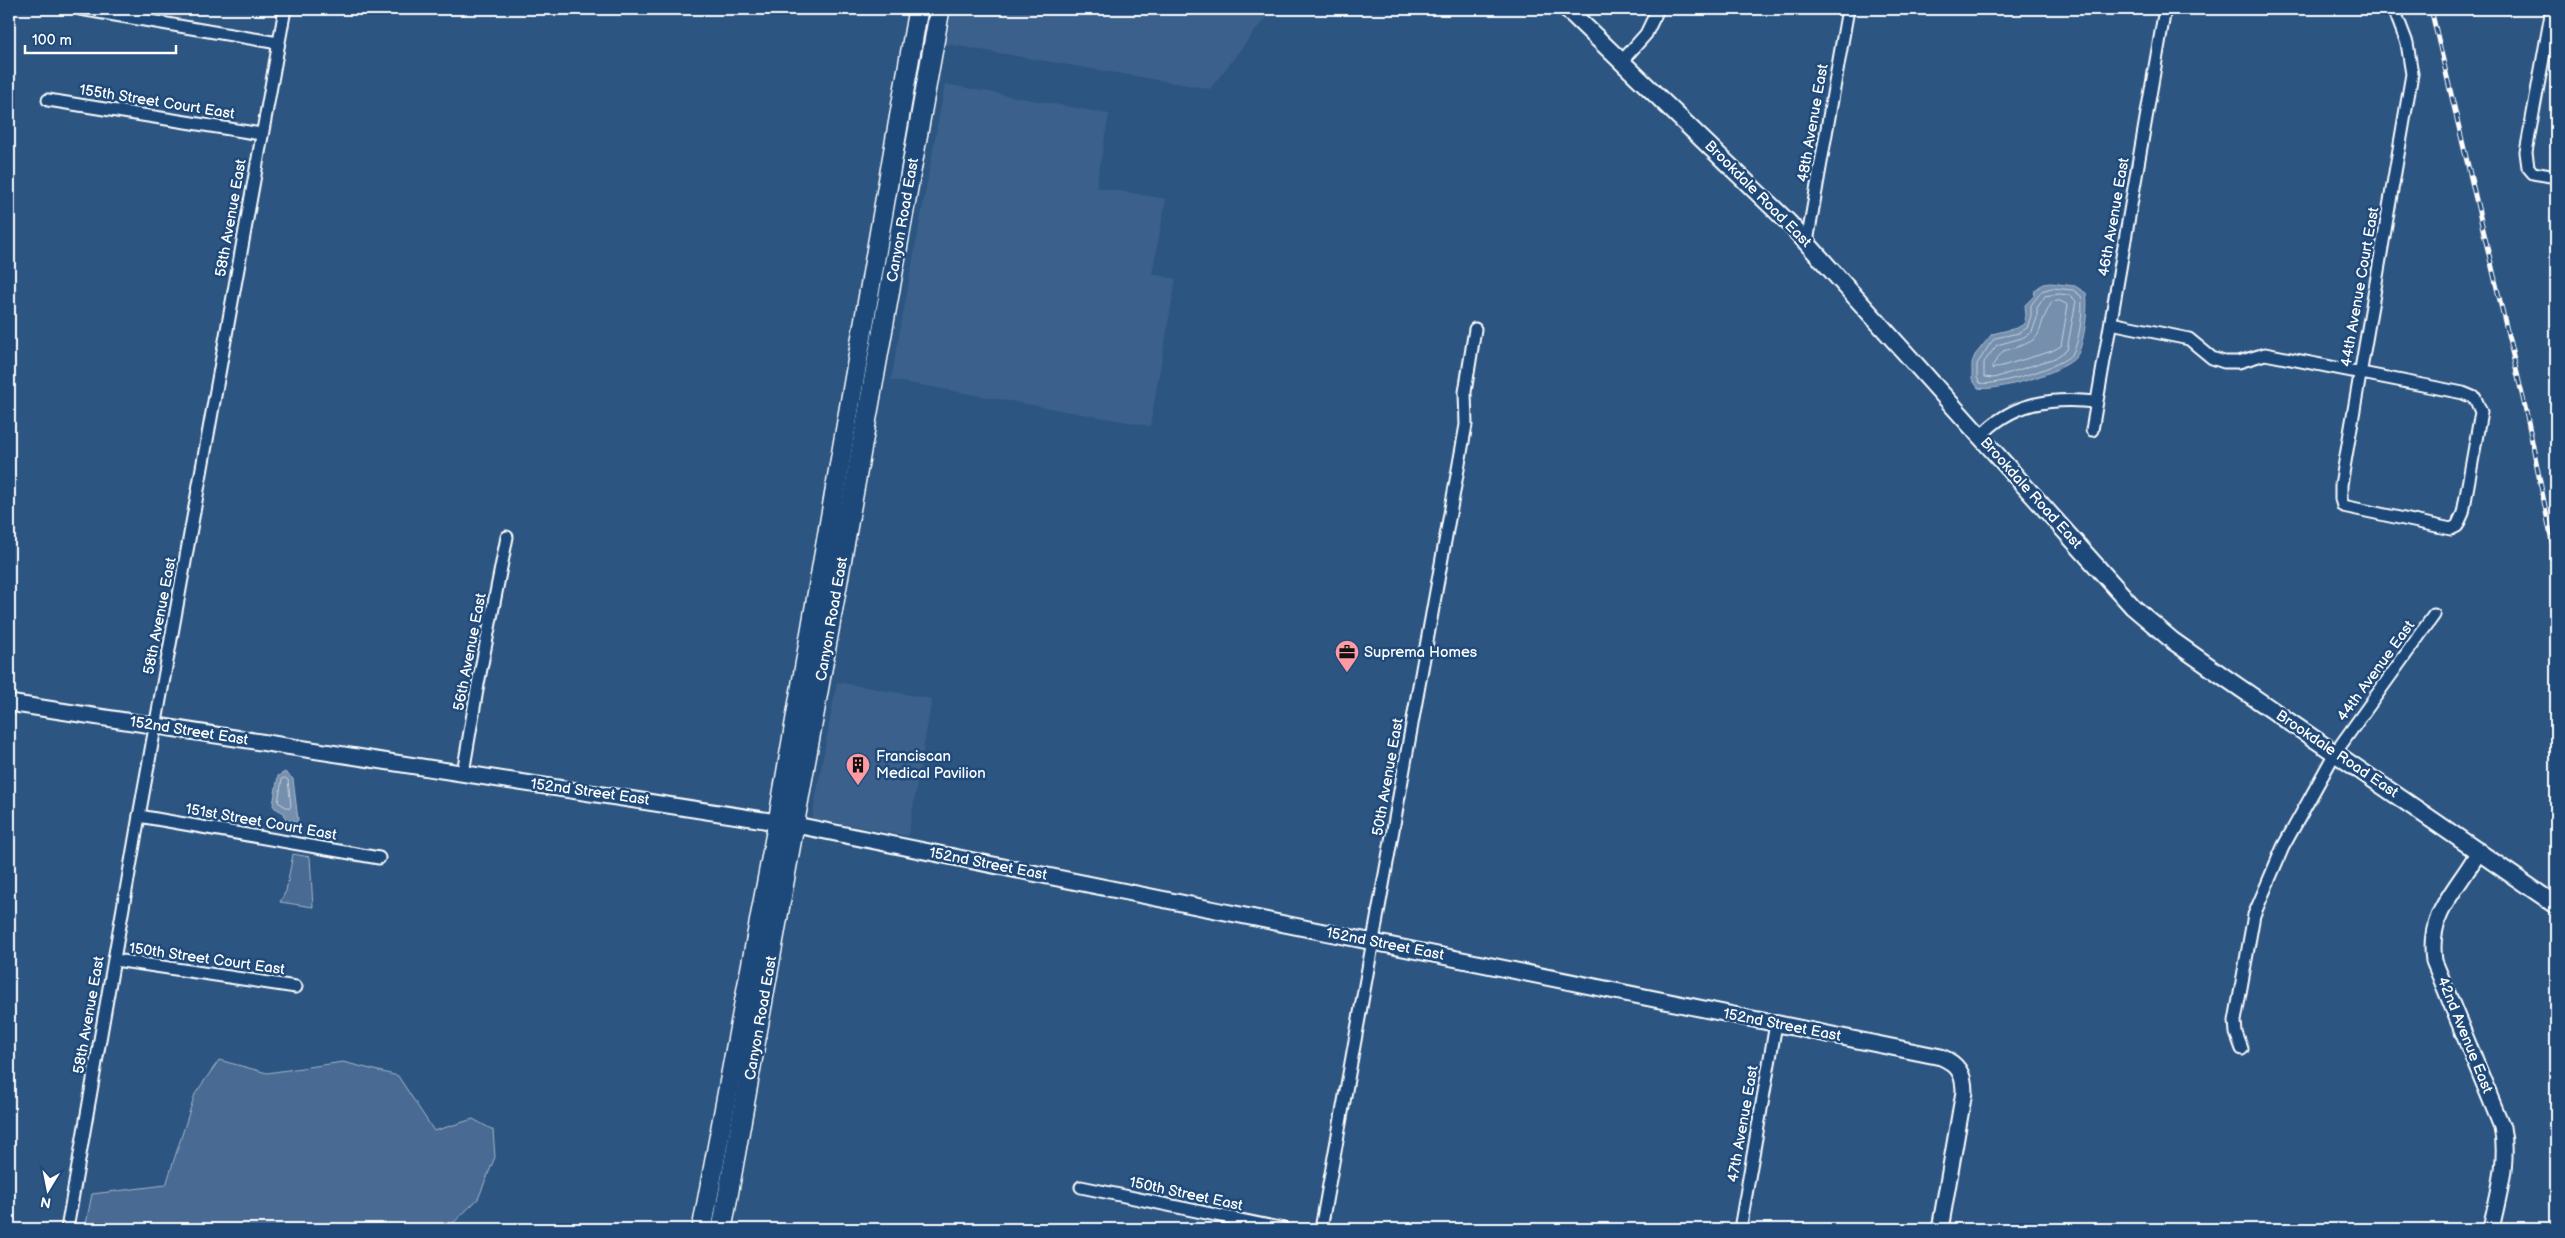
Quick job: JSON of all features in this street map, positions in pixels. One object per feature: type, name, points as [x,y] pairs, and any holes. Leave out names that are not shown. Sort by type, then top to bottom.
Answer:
[{"type":"main road","name":"Canyon Road East","points":[[722,1229],[918,9]]},
{"type":"main road","name":"Canyon Road East","points":[[702,1229],[787,823],[940,9]]},
{"type":"main road","name":"Brookdale Road East","points":[[1567,9],[1752,185],[1806,242],[2133,607],[2172,641],[2556,905]]},
{"type":"street","points":[[80,9],[278,43]]},
{"type":"street","name":"58th Avenue East","points":[[67,1229],[155,726],[202,479],[285,9]]},
{"type":"street","points":[[1622,61],[1646,34],[1658,9]]},
{"type":"street","name":"48th Avenue East","points":[[1806,242],[1848,9]]},
{"type":"street","name":"46th Avenue East","points":[[2092,430],[2165,9]]},
{"type":"street","name":"44th Avenue Court East","points":[[2360,374],[2462,393],[2475,398],[2480,404],[2481,412],[2463,513],[2457,526],[2451,529],[2343,506],[2341,499],[2341,484],[2360,374],[2412,74],[2407,43],[2394,9]]},
{"type":"street","points":[[2552,9],[2526,152],[2528,167],[2533,173],[2556,177]]},
{"type":"street","name":"155th Street Court East","points":[[48,100],[262,134]]},
{"type":"street","points":[[2111,323],[2189,339],[2212,358],[2224,362],[2239,362],[2265,354],[2360,374]]},
{"type":"street","name":"50th Avenue East","points":[[1321,1229],[1466,425],[1464,392],[1475,329]]},
{"type":"street","points":[[1980,437],[1998,420],[2019,408],[2048,400],[2096,402]]},
{"type":"street","name":"56th Avenue East","points":[[463,773],[478,684],[508,536]]},
{"type":"street","name":"44th Avenue East","points":[[2242,1049],[2236,1033],[2235,1021],[2256,909],[2300,814],[2335,753],[2434,616]]},
{"type":"street","name":"152nd Street East","points":[[9,703],[787,823],[1941,1057],[1958,1068],[1961,1073],[1964,1092],[1940,1229]]},
{"type":"street","name":"151st Street Court East","points":[[139,816],[379,858]]},
{"type":"street","name":"42nd Avenue East","points":[[2479,851],[2468,871],[2440,910],[2432,940],[2434,961],[2502,1127],[2506,1157],[2491,1229]]},
{"type":"street","name":"150th Street Court East","points":[[114,960],[296,987]]},
{"type":"street","name":"47th Avenue East","points":[[1740,1229],[1776,1024]]},
{"type":"street","name":"150th Street East","points":[[1081,1187],[1284,1229]]},
{"type":"shaded area","points":[[952,9],[1272,9],[1210,89],[946,44]]},
{"type":"shaded area","points":[[945,84],[1109,114],[1096,187],[1166,199],[1152,274],[1176,279],[1150,426],[891,380]]},
{"type":"shaded area","points":[[837,682],[932,699],[908,836],[812,818]]},
{"type":"shaded area","points":[[293,854],[310,857],[313,907],[280,902],[286,891]]},
{"type":"shaded area","points":[[219,1060],[267,1073],[343,1062],[398,1076],[434,1131],[473,1119],[493,1130],[495,1157],[478,1199],[447,1229],[85,1229],[92,1194],[166,1185],[195,1094]]},
{"type":"water","points":[[2043,284],[2075,286],[2086,293],[2085,326],[2076,357],[2058,369],[2029,380],[1999,387],[1978,388],[1972,379],[1972,363],[1975,355],[1992,334],[2017,328],[2024,324],[2026,315],[2025,305],[2034,296],[2035,290]]},
{"type":"water","points":[[285,772],[293,779],[298,820],[293,826],[287,825],[284,813],[273,805],[278,776]]},
{"type":"railway","points":[[2431,9],[2526,411],[2556,562]]},
{"type":"place","name":"Suprema Homes","points":[[1347,673]]},
{"type":"place","name":"Franciscan Medical Pavilion","points":[[858,786]]}]
